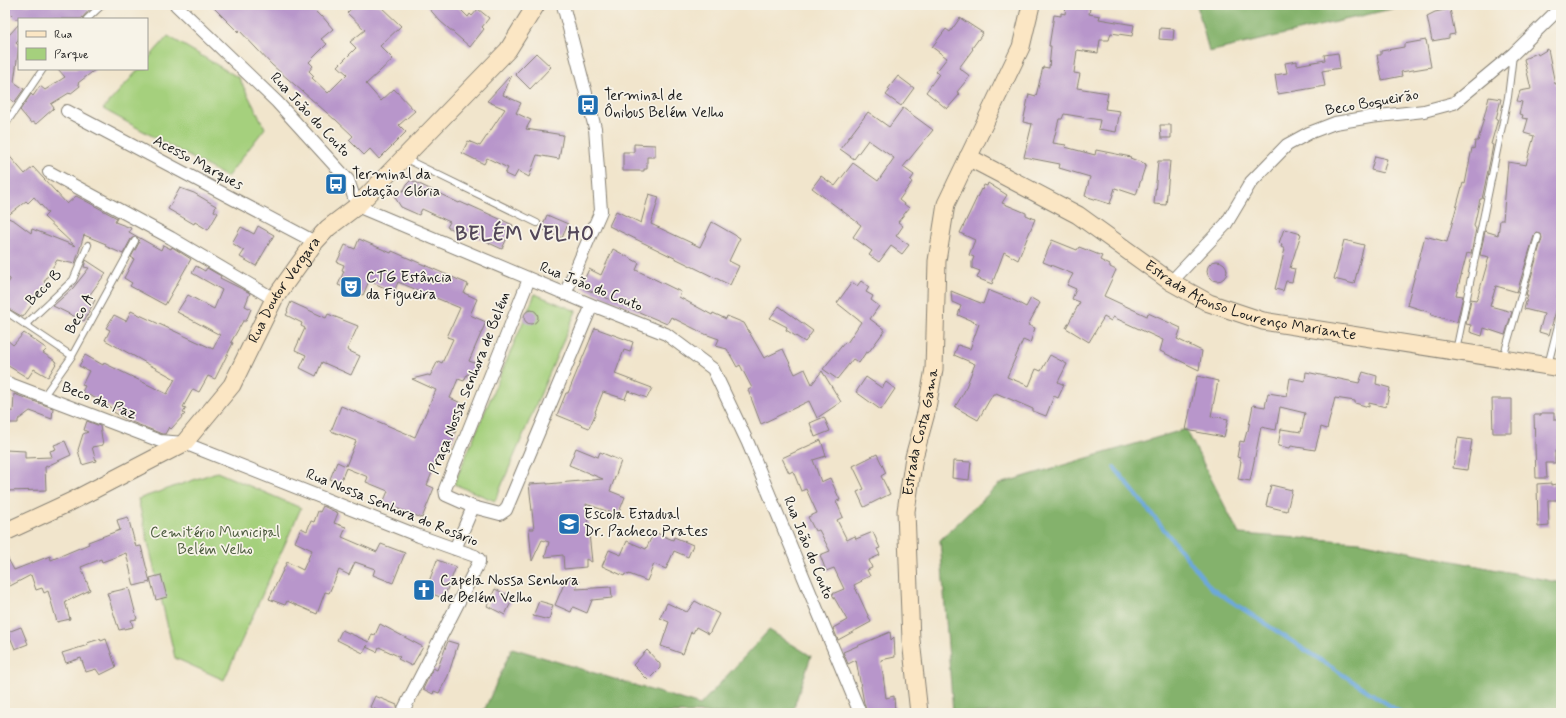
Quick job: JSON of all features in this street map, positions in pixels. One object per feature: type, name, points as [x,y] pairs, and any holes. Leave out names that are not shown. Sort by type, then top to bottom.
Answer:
[{"type":"main road","name":"Rua Doutor Vergara","points":[[5,532],[70,502],[184,443],[232,385],[274,299],[315,242],[328,228],[357,206],[508,50],[536,5]]},
{"type":"main road","name":"Estrada Costa Gama","points":[[919,713],[912,640],[906,510],[914,457],[926,413],[934,369],[937,261],[946,204],[1021,47],[1031,5]]},
{"type":"main road","name":"Estrada Afonso Lourenço Mariante","points":[[968,156],[1078,214],[1171,282],[1209,303],[1263,321],[1554,366]]},
{"type":"street","name":"Rua João do Couto","points":[[176,5],[277,102],[348,180],[357,206],[565,294],[666,334],[713,369],[748,443],[860,713]]},
{"type":"street","points":[[563,5],[596,128],[601,210],[565,294]]},
{"type":"street","name":"Beco Boqueirão","points":[[1171,282],[1226,224],[1251,182],[1287,145],[1308,133],[1335,123],[1424,110],[1454,102],[1513,54],[1561,7]]},
{"type":"street","name":"Acesso Marques","points":[[66,111],[315,242]]},
{"type":"street","points":[[49,172],[171,238],[274,299]]},
{"type":"street","name":"Praça Nossa Senhora de Belém","points":[[529,279],[445,489],[446,495],[473,507],[500,514],[504,513],[506,510],[592,305]]},
{"type":"street","name":"Beco da Paz","points":[[5,382],[160,441],[184,443]]},
{"type":"street","name":"Rua Nossa Senhora do Rosário","points":[[184,443],[478,558],[478,562],[404,709]]},
{"type":"street","points":[[455,549],[473,507]]},
{"type":"lane","points":[[88,18],[102,5]]},
{"type":"lane","points":[[1456,351],[1508,97],[1513,54]]},
{"type":"lane","points":[[5,125],[42,70]]},
{"type":"lane","points":[[404,157],[537,223]]},
{"type":"lane","points":[[1503,358],[1538,237]]},
{"type":"lane","name":"Beco A","points":[[43,397],[72,356],[135,241]]},
{"type":"lane","name":"Beco B","points":[[25,325],[73,280],[88,245]]},
{"type":"lane","points":[[5,311],[72,356]]},
{"type":"lane","points":[[1554,366],[1561,313]]},
{"type":"green space","points":[[1197,5],[1408,5],[1209,52]]},
{"type":"green space","points":[[168,36],[239,78],[265,128],[227,177],[103,109],[138,70],[148,70],[148,59]]},
{"type":"green space","points":[[535,294],[576,311],[495,501],[454,484]]},
{"type":"green space","points":[[1186,429],[1239,534],[1360,542],[1561,583],[1561,713],[953,713],[940,540],[999,484]]},
{"type":"green space","name":"Cemitério Municipal Belém Velho","points":[[217,472],[301,508],[224,680],[175,658],[138,499]]},
{"type":"green space","points":[[769,630],[811,656],[792,713],[483,713],[512,648],[700,705]]},
{"type":"building","points":[[5,5],[94,5],[82,18],[15,19],[5,9]]},
{"type":"building","points":[[211,5],[309,5],[321,17],[322,16],[333,29],[321,39],[327,44],[309,62],[313,66],[309,71],[314,76],[312,78],[328,93],[347,74],[338,66],[356,48],[350,42],[365,30],[347,13],[355,5],[379,5],[401,26],[380,46],[393,59],[366,84],[381,101],[394,89],[415,111],[399,125],[406,132],[379,159],[370,149],[364,155],[349,140],[353,136],[272,65],[239,30],[238,32]]},
{"type":"building","points":[[426,5],[456,5],[468,17],[470,14],[472,16],[478,9],[489,18],[482,27],[484,29],[470,47],[440,21]]},
{"type":"building","points":[[1066,5],[1090,8],[1089,14],[1100,16],[1099,19],[1134,25],[1132,36],[1111,33],[1109,40],[1100,40],[1098,53],[1077,50],[1074,73],[1080,74],[1077,88],[1108,93],[1105,109],[1120,111],[1116,132],[1098,129],[1100,120],[1064,114],[1062,119],[1059,119],[1053,143],[1066,145],[1065,147],[1095,155],[1096,150],[1131,157],[1130,158],[1146,164],[1136,195],[1115,188],[1110,204],[1085,196],[1090,177],[1059,168],[1060,164],[1024,157],[1032,124],[1023,122],[1029,94],[1036,96],[1043,67],[1049,68],[1051,46],[1049,46],[1054,15],[1061,16],[1061,13],[1065,14]]},
{"type":"building","points":[[1450,9],[1455,34],[1449,35],[1449,38],[1432,41],[1427,16],[1435,12]]},
{"type":"building","points":[[960,18],[983,33],[959,68],[970,76],[957,92],[960,94],[947,109],[926,92],[939,74],[936,72],[947,58],[932,47],[946,29],[950,32]]},
{"type":"building","points":[[18,25],[18,41],[16,43],[18,45],[18,53],[14,82],[24,89],[14,103],[5,93],[5,30],[9,35]]},
{"type":"building","points":[[1160,28],[1174,29],[1173,40],[1159,39]]},
{"type":"building","points":[[1426,40],[1431,67],[1401,72],[1402,76],[1382,80],[1377,55],[1381,55],[1381,51],[1404,47],[1404,44]]},
{"type":"building","points":[[1548,49],[1555,84],[1561,83],[1561,214],[1558,231],[1561,232],[1561,282],[1557,297],[1560,297],[1549,335],[1539,332],[1544,314],[1524,309],[1528,295],[1526,295],[1542,238],[1541,234],[1537,233],[1534,236],[1517,292],[1496,286],[1490,306],[1512,312],[1505,335],[1484,328],[1482,336],[1470,332],[1471,325],[1466,324],[1471,299],[1476,300],[1478,296],[1489,257],[1480,255],[1485,231],[1498,235],[1500,220],[1503,220],[1508,162],[1526,165],[1534,136],[1524,133],[1528,119],[1522,118],[1523,115],[1519,114],[1522,102],[1517,101],[1520,91],[1531,89],[1524,59],[1537,53],[1538,55]]},
{"type":"building","points":[[536,53],[551,67],[530,89],[515,74]]},
{"type":"building","points":[[1338,53],[1340,68],[1322,71],[1325,86],[1278,94],[1275,75],[1287,73],[1285,63],[1297,61],[1297,65],[1325,60],[1324,55]]},
{"type":"building","points":[[59,70],[95,70],[78,83],[80,86],[70,94],[69,93],[51,104],[54,108],[36,124],[33,122],[31,123],[20,110],[31,94],[33,96],[40,86],[45,90],[65,77]]},
{"type":"building","points":[[510,76],[511,77],[503,95],[521,103],[516,113],[531,120],[526,129],[563,135],[559,159],[537,155],[529,177],[518,171],[514,178],[505,174],[508,168],[487,158],[484,164],[462,153],[468,141],[480,146],[505,109],[487,101]]},
{"type":"building","points":[[898,76],[914,88],[901,106],[886,95],[890,90],[888,89]]},
{"type":"building","points":[[1489,97],[1501,99],[1496,119],[1498,119],[1491,144],[1493,145],[1482,199],[1480,199],[1474,226],[1476,229],[1471,254],[1467,253],[1456,295],[1463,296],[1457,322],[1431,315],[1432,313],[1407,305],[1425,236],[1447,242],[1463,183],[1465,184],[1472,148],[1474,149],[1475,141],[1478,141]]},
{"type":"building","points":[[903,108],[933,130],[903,167],[914,175],[910,181],[912,182],[899,200],[909,208],[898,222],[903,226],[896,236],[909,245],[902,254],[891,246],[879,262],[869,255],[872,251],[853,237],[861,225],[812,188],[821,176],[835,186],[853,163],[878,181],[894,158],[868,140],[854,159],[840,149],[868,112],[889,127]]},
{"type":"building","points":[[1160,125],[1171,125],[1171,138],[1161,138]]},
{"type":"building","points":[[634,144],[655,145],[655,157],[647,157],[647,169],[644,169],[644,171],[623,171],[623,152],[634,152]]},
{"type":"building","points":[[5,151],[25,174],[33,167],[67,204],[76,196],[117,218],[115,222],[131,228],[129,232],[161,250],[163,245],[171,249],[172,247],[191,259],[165,305],[130,286],[132,283],[124,278],[134,259],[131,257],[139,243],[137,237],[131,239],[123,254],[105,246],[106,244],[84,235],[75,264],[57,260],[44,282],[47,284],[23,317],[5,307],[5,287],[10,279],[5,276]],"holes":[[[34,197],[48,213],[44,217],[75,246],[32,229],[31,233],[15,221],[6,217],[26,201],[28,203]]]},
{"type":"building","points":[[1375,156],[1387,159],[1383,173],[1371,170]]},
{"type":"building","points":[[1158,161],[1170,161],[1166,205],[1154,204]]},
{"type":"building","points":[[411,180],[459,203],[469,205],[513,225],[502,249],[469,234],[468,237],[447,227],[450,222],[422,209],[419,215],[401,207],[394,196],[404,190]]},
{"type":"building","points":[[988,183],[1007,195],[1002,203],[1026,213],[1026,215],[1035,219],[1018,260],[1004,252],[992,284],[977,278],[980,271],[972,268],[974,257],[969,255],[975,240],[960,233],[981,189],[982,190],[984,185],[987,186]]},
{"type":"building","points":[[180,188],[194,193],[216,206],[214,211],[218,213],[208,230],[168,209]]},
{"type":"building","points":[[649,194],[659,197],[651,224],[700,247],[712,222],[740,238],[729,261],[739,266],[730,285],[609,226],[616,211],[641,223]]},
{"type":"building","points":[[547,215],[568,224],[562,238],[541,229]]},
{"type":"building","points":[[258,226],[274,235],[256,266],[240,257],[244,251],[232,243],[241,227],[254,234]]},
{"type":"building","points":[[1284,229],[1301,234],[1290,268],[1295,269],[1292,282],[1286,281],[1283,291],[1275,289],[1285,249],[1281,247],[1282,244],[1279,243]]},
{"type":"building","points":[[359,239],[391,253],[392,251],[468,284],[464,293],[477,299],[470,315],[486,322],[469,361],[477,364],[472,376],[467,374],[464,381],[458,379],[450,398],[463,404],[453,428],[456,430],[451,443],[445,440],[427,485],[434,488],[422,518],[383,503],[388,491],[366,482],[368,477],[346,468],[340,483],[330,479],[337,462],[346,466],[356,441],[331,431],[341,406],[415,437],[436,390],[412,379],[428,375],[430,376],[438,361],[442,363],[453,339],[447,337],[460,308],[398,282],[394,292],[369,281],[363,295],[338,285],[344,271],[342,270],[344,265],[337,262],[345,245],[355,249]]},
{"type":"building","points":[[1052,240],[1077,250],[1079,247],[1102,256],[1100,260],[1116,270],[1104,296],[1147,316],[1148,313],[1181,328],[1177,339],[1202,351],[1199,370],[1160,351],[1163,340],[1113,317],[1111,321],[1104,317],[1089,342],[1066,328],[1080,302],[1072,299],[1076,289],[1067,285],[1073,274],[1043,262]]},
{"type":"building","points":[[1344,240],[1364,245],[1354,284],[1334,279]]},
{"type":"building","points":[[613,249],[639,263],[636,270],[681,292],[679,297],[712,315],[713,313],[726,319],[727,316],[744,323],[764,358],[783,349],[795,374],[805,369],[812,384],[822,371],[841,402],[817,418],[809,401],[761,424],[748,390],[752,388],[740,365],[737,367],[727,349],[716,346],[719,339],[705,334],[671,317],[667,324],[581,287],[589,269],[601,275]]},
{"type":"building","points":[[86,260],[106,273],[88,297],[95,300],[84,321],[53,306],[73,288],[89,268],[84,267]]},
{"type":"building","points":[[1217,261],[1224,264],[1227,271],[1224,278],[1217,281],[1210,278],[1207,271],[1210,264]]},
{"type":"building","points":[[196,266],[205,271],[207,268],[221,276],[220,278],[250,293],[245,306],[251,309],[246,321],[243,321],[231,342],[233,343],[215,379],[208,376],[199,392],[193,389],[183,407],[186,408],[183,413],[185,414],[171,429],[169,427],[165,434],[162,434],[129,421],[112,411],[113,409],[82,392],[85,386],[82,385],[89,371],[79,366],[85,355],[103,365],[104,363],[167,394],[175,379],[105,340],[110,330],[106,328],[114,315],[126,321],[131,311],[213,349],[220,335],[177,312],[188,295],[214,309],[222,290],[192,273]]},
{"type":"building","points":[[861,281],[869,287],[866,292],[873,296],[871,300],[879,306],[870,319],[885,330],[868,353],[866,352],[859,363],[853,359],[837,379],[823,369],[845,342],[847,343],[861,322],[837,303],[852,282],[857,286]]},
{"type":"building","points":[[988,290],[1026,307],[1031,298],[1040,303],[1028,325],[1035,328],[1030,343],[1023,340],[1007,377],[1029,386],[1036,369],[1041,371],[1050,355],[1067,364],[1058,382],[1064,385],[1058,398],[1054,396],[1046,416],[996,393],[993,394],[978,420],[955,407],[964,392],[975,364],[954,355],[958,345],[970,349],[979,324],[958,315],[961,306],[952,302],[951,291],[983,304]]},
{"type":"building","points":[[291,302],[326,318],[328,314],[358,326],[347,350],[360,356],[351,375],[322,362],[316,376],[300,368],[306,355],[295,350],[305,328],[301,326],[302,323],[286,315]]},
{"type":"building","points":[[779,306],[813,331],[805,342],[786,330],[787,327],[770,318]]},
{"type":"building","points":[[531,310],[536,312],[538,317],[536,322],[531,324],[526,322],[524,317],[526,312]]},
{"type":"building","points":[[595,328],[633,342],[630,352],[624,350],[615,374],[652,388],[647,398],[628,391],[625,399],[603,392],[589,428],[557,415],[566,393],[568,393]]},
{"type":"building","points":[[24,333],[47,349],[43,353],[57,362],[48,377],[34,369],[28,378],[5,364],[5,338],[13,345]]},
{"type":"building","points":[[1306,372],[1359,383],[1363,372],[1377,376],[1376,384],[1390,388],[1386,407],[1369,403],[1369,407],[1355,403],[1355,401],[1335,398],[1327,429],[1321,427],[1315,450],[1291,446],[1290,448],[1278,446],[1281,429],[1301,432],[1305,413],[1280,407],[1276,430],[1261,427],[1250,481],[1238,479],[1241,461],[1240,458],[1237,457],[1240,441],[1244,442],[1248,431],[1253,405],[1265,407],[1268,393],[1287,396],[1290,378],[1305,381]]},
{"type":"building","points":[[1197,376],[1218,381],[1211,416],[1228,419],[1224,437],[1186,430]]},
{"type":"building","points":[[866,377],[882,388],[886,382],[895,389],[881,410],[856,392]]},
{"type":"building","points":[[14,394],[53,408],[52,419],[30,411],[18,420],[18,423],[5,423],[5,408],[13,412]]},
{"type":"building","points":[[1492,399],[1512,399],[1512,433],[1493,433]]},
{"type":"building","points":[[1541,413],[1554,413],[1554,420],[1561,420],[1561,451],[1555,451],[1555,463],[1546,463],[1547,478],[1536,478],[1534,415],[1541,415]]},
{"type":"building","points":[[824,417],[830,431],[815,437],[810,423]]},
{"type":"building","points":[[87,421],[100,426],[103,445],[92,447],[96,461],[82,465],[78,450],[83,434],[88,432],[84,430]]},
{"type":"building","points":[[1458,438],[1472,440],[1467,470],[1453,468]]},
{"type":"building","points":[[821,440],[826,456],[813,460],[821,482],[830,478],[840,500],[836,501],[843,517],[837,520],[847,540],[855,536],[856,539],[873,532],[880,548],[877,549],[880,555],[869,560],[872,568],[867,570],[870,576],[854,585],[871,622],[838,640],[833,628],[847,620],[832,594],[844,589],[834,568],[826,571],[820,555],[830,551],[819,530],[815,531],[808,517],[817,513],[806,489],[801,491],[793,471],[789,473],[782,458]]},
{"type":"building","points":[[65,441],[71,455],[45,467],[46,490],[5,491],[5,450],[25,451],[25,458],[52,457],[50,451],[56,449],[54,445]]},
{"type":"building","points":[[576,448],[598,457],[600,452],[621,461],[610,491],[625,497],[618,515],[586,504],[592,562],[586,559],[586,567],[564,569],[563,555],[545,557],[549,542],[542,540],[532,561],[529,529],[534,529],[529,484],[547,484],[603,479],[569,465]]},
{"type":"building","points":[[877,454],[886,473],[881,476],[890,494],[864,507],[857,492],[864,489],[853,466]]},
{"type":"building","points":[[953,461],[971,462],[969,480],[952,478]]},
{"type":"building","points":[[1551,483],[1551,485],[1556,484],[1556,488],[1561,488],[1561,500],[1548,500],[1549,526],[1538,527],[1537,484]]},
{"type":"building","points":[[1271,485],[1292,490],[1287,511],[1266,506]]},
{"type":"building","points":[[323,506],[338,513],[334,523],[346,527],[342,537],[377,552],[381,544],[405,553],[393,583],[373,575],[375,569],[355,562],[349,575],[339,570],[329,593],[325,592],[317,614],[287,601],[285,605],[269,599],[287,562],[303,570],[312,550],[295,542],[301,528],[307,531],[311,521],[314,522],[318,511],[320,512]]},
{"type":"building","points":[[128,517],[136,547],[141,546],[150,582],[134,586],[126,553],[102,562],[101,559],[81,567],[90,590],[65,602],[70,619],[57,622],[48,591],[44,593],[42,588],[36,590],[31,575],[10,586],[5,576],[5,553],[14,570],[50,556],[51,560],[89,544],[88,542],[120,530],[117,520]]},
{"type":"building","points":[[654,532],[673,540],[674,537],[693,545],[688,557],[674,551],[666,569],[654,564],[647,581],[629,574],[625,574],[624,576],[602,566],[609,550],[621,555],[627,541],[646,549]]},
{"type":"building","points":[[437,560],[456,567],[445,595],[442,594],[440,597],[430,593],[431,589],[427,587]]},
{"type":"building","points":[[161,575],[167,597],[156,600],[150,578]]},
{"type":"building","points":[[567,577],[580,582],[576,589],[611,587],[612,598],[592,600],[587,613],[573,607],[571,612],[555,605]]},
{"type":"building","points":[[129,588],[137,619],[131,620],[133,627],[119,630],[107,593]]},
{"type":"building","points":[[495,589],[513,598],[505,615],[487,606]]},
{"type":"building","points":[[539,601],[553,605],[549,620],[533,616]]},
{"type":"building","points":[[695,601],[719,614],[709,634],[696,627],[693,633],[691,632],[683,654],[661,646],[669,622],[660,618],[667,603],[687,612]]},
{"type":"building","points":[[380,624],[423,647],[412,666],[398,659],[400,657],[379,647],[377,652],[367,647],[363,653],[337,640],[342,630],[369,642],[372,634],[375,635]]},
{"type":"building","points":[[21,627],[28,644],[15,649],[8,632]]},
{"type":"building","points":[[890,632],[891,640],[894,637],[895,657],[881,660],[886,698],[894,696],[895,713],[867,713],[856,660],[848,664],[843,652]]},
{"type":"building","points":[[100,639],[101,641],[106,639],[116,667],[100,675],[96,669],[86,672],[81,658],[66,663],[62,653],[88,645],[87,643]]},
{"type":"building","points":[[448,641],[458,644],[448,676],[439,693],[434,691],[433,694],[423,689],[433,668],[437,670]]},
{"type":"building","points":[[647,650],[660,664],[660,668],[648,680],[633,665]]},
{"type":"building","points":[[375,696],[397,705],[398,713],[383,713],[370,707]]},
{"type":"waterway","points":[[1114,467],[1211,588],[1401,713]]},
{"type":"place","name":"Terminal de Ônibus Belém Velho","points":[[588,105]]},
{"type":"place","name":"Terminal da Lotação Glória","points":[[336,184]]},
{"type":"place","name":"CTG Estância da Figueira","points":[[351,287]]},
{"type":"place","name":"Escola Estadual Dr. Pacheco Prates","points":[[569,524]]},
{"type":"place","name":"Capela Nossa Senhora de Belém Velho","points":[[424,590]]},
{"type":"district","name":"BELÉM VELHO","points":[[525,234]]}]
